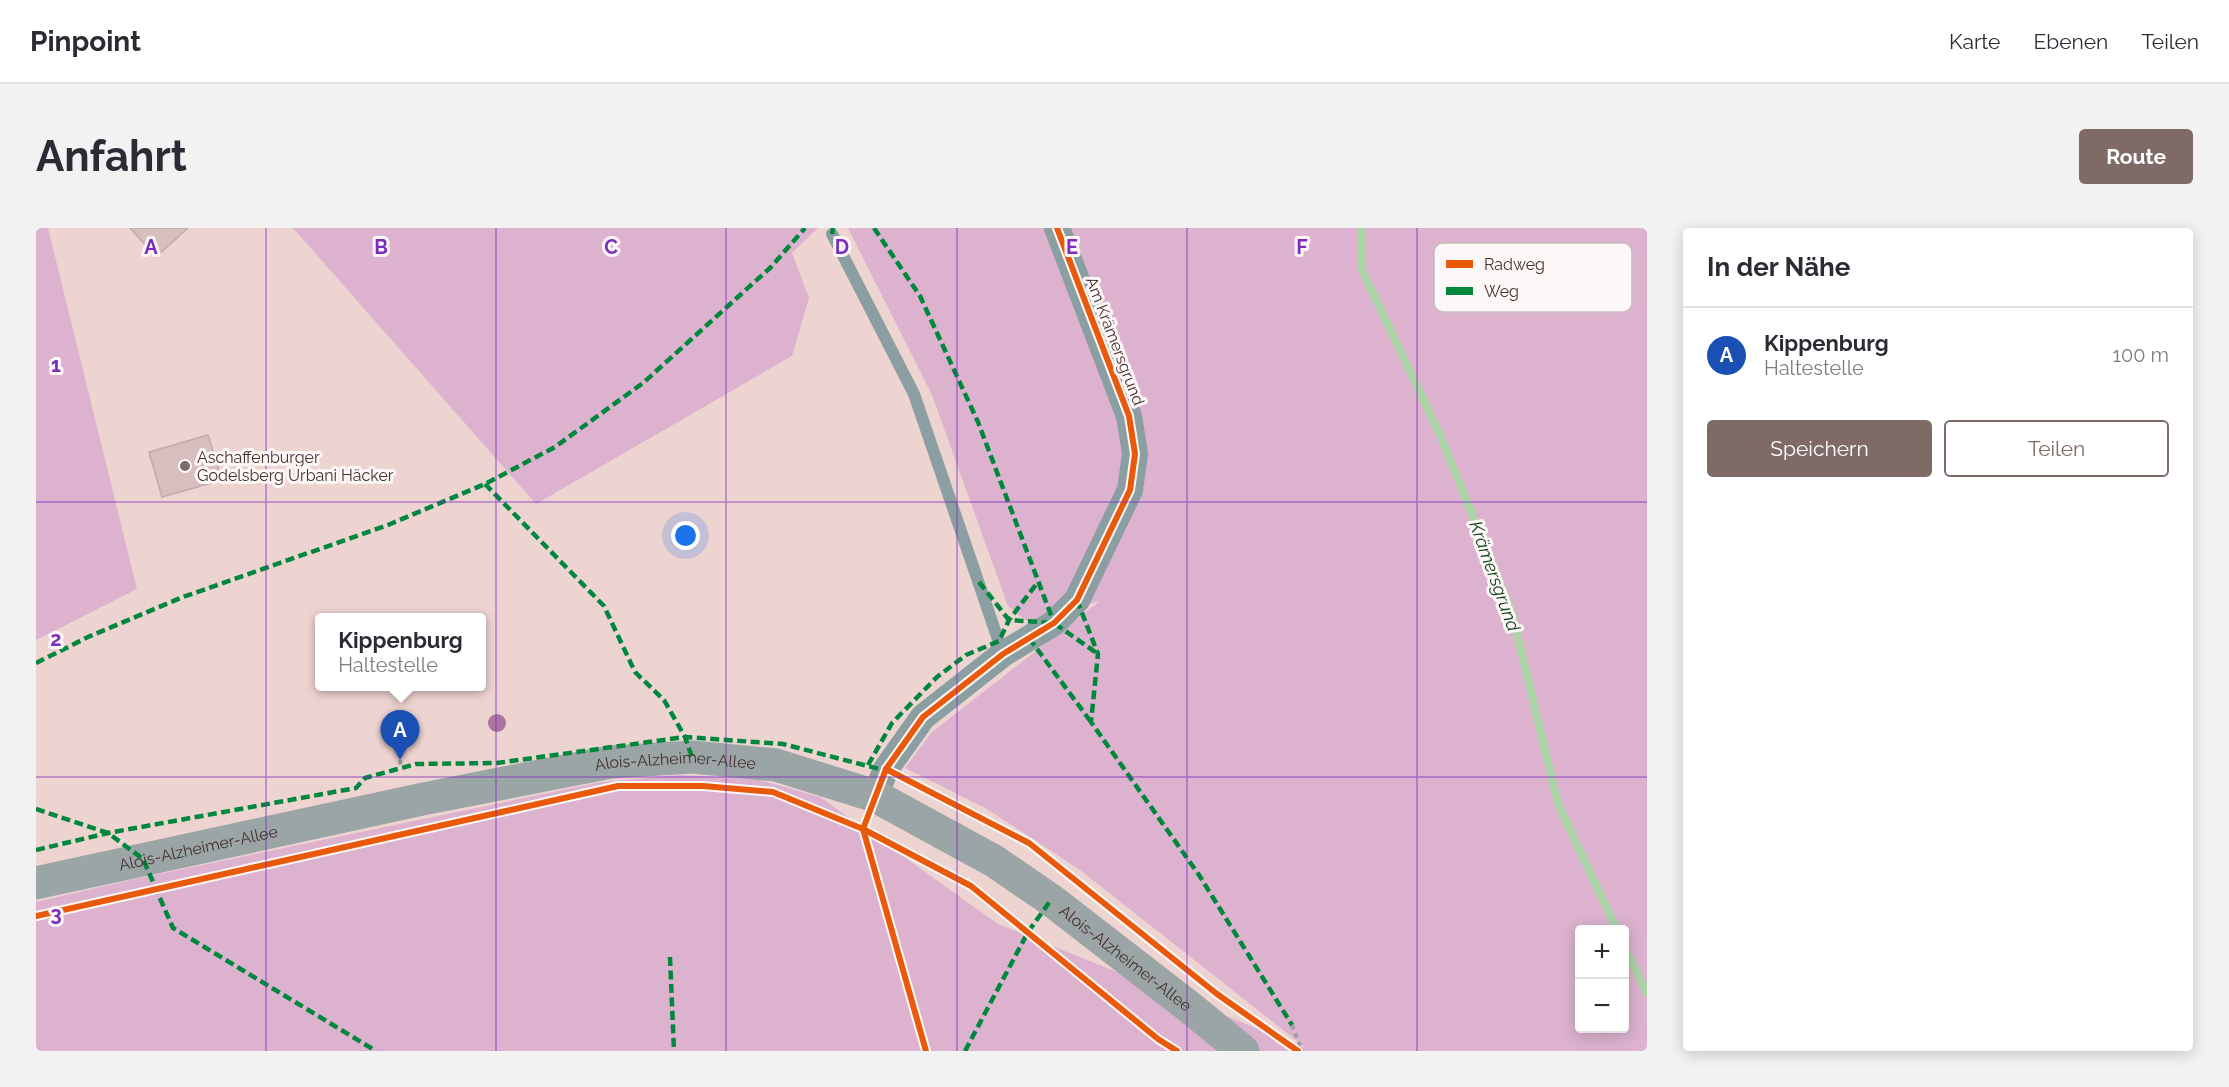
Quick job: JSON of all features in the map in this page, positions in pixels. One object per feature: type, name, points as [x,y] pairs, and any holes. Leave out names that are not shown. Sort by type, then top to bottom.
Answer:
[{"type":"street","name":"Am Krämersgrund","points":[[875,796],[886,770],[923,717],[1004,654],[1054,623],[1077,600],[1130,490],[1135,454],[1129,416],[1057,228]]},
{"type":"street","name":"Alois-Alzheimer-Allee","points":[[36,883],[423,799],[611,762],[692,757],[776,765],[875,796],[994,861],[1051,900],[1243,1051]]},
{"type":"lane","points":[[832,234],[914,394],[1004,654]]},
{"type":"path","points":[[400,760],[401,769]]},
{"type":"path","points":[[1292,1025],[1302,1051]]},
{"type":"shaded area","points":[[36,228],[48,228],[137,589],[36,640]]},
{"type":"shaded area","points":[[293,228],[818,228],[792,253],[809,298],[792,356],[536,504]]},
{"type":"shaded area","points":[[848,228],[1647,228],[1647,1051],[36,1051],[36,902],[135,879],[601,782],[679,775],[757,779],[820,797],[998,924],[1306,1048],[1080,870],[987,809],[905,768],[932,732],[1100,601],[1028,622],[1008,606],[932,395]]},
{"type":"building","points":[[130,228],[188,228],[156,257]]},
{"type":"building","name":"Aschaffenburger Godelsberg Urbani Häcker","points":[[208,435],[222,480],[162,497],[149,452]]},
{"type":"waterway","name":"Krämersgrund","points":[[1361,228],[1362,270],[1440,435],[1512,613],[1558,804],[1615,925]]},
{"type":"waterway","name":"Krämersgrund","points":[[1629,956],[1647,993]]},
{"type":"marked path","points":[[36,663],[88,637],[183,597],[388,525],[485,484],[555,447],[643,383],[771,267],[805,228]]},
{"type":"marked path","points":[[832,234],[833,228]]},
{"type":"marked path","points":[[874,228],[920,296],[978,422],[1054,623]]},
{"type":"marked path","points":[[485,484],[604,606],[635,672],[664,700],[685,737],[692,757]]},
{"type":"marked path","points":[[979,582],[1009,620],[1054,623],[1098,654]]},
{"type":"marked path","points":[[868,765],[892,723],[937,677],[966,655],[999,641],[1009,620],[1038,582]]},
{"type":"marked path","points":[[1077,600],[1098,654],[1091,722],[1199,875],[1292,1025]]},
{"type":"marked path","points":[[1029,638],[1091,722]]},
{"type":"marked path","points":[[36,850],[108,833],[356,788],[365,778],[416,764],[497,763],[685,737],[783,744],[891,772]]},
{"type":"marked path","points":[[36,809],[108,833],[143,859],[173,928],[376,1051]]},
{"type":"marked path","points":[[965,1051],[1028,932],[1051,900]]},
{"type":"marked path","points":[[670,957],[674,1051]]},
{"type":"cycle path","points":[[926,1051],[863,829],[886,769],[923,717],[1003,654],[1054,623],[1077,600],[1130,490],[1135,454],[1129,416],[1057,228]]},
{"type":"cycle path","points":[[886,769],[1029,843],[1217,994],[1298,1051]]},
{"type":"cycle path","points":[[36,916],[618,786],[703,786],[773,792],[863,829],[971,886],[1158,1039],[1177,1051]]},
{"type":"place","name":"Aschaffenburger Godelsberg Urbani Häcker","points":[[185,466]]},
{"type":"place","name":"Kippenburg","points":[[400,760]]}]
